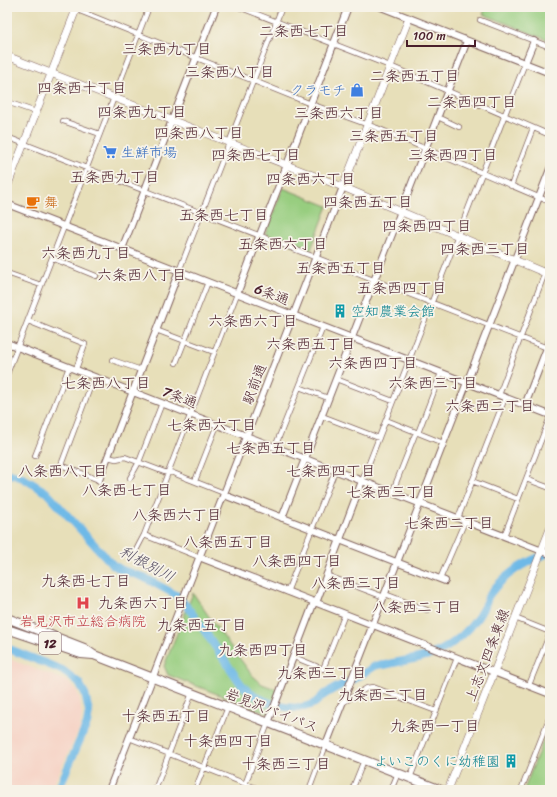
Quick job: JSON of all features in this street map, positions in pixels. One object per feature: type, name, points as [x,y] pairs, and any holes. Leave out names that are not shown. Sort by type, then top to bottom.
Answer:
[{"type":"highway","name":"岩見沢バイパス","points":[[7,618],[84,648],[94,655],[441,790]]},
{"type":"highway","name":"岩見沢バイパス","points":[[7,628],[81,654],[94,655]]},
{"type":"main road","points":[[7,187],[51,73],[74,8]]},
{"type":"main road","points":[[343,188],[409,18]]},
{"type":"main road","points":[[7,56],[287,165],[547,274]]},
{"type":"main road","name":"上志文四条東線","points":[[448,790],[550,529]]},
{"type":"street","points":[[7,374],[149,7]]},
{"type":"street","points":[[122,249],[216,7]]},
{"type":"street","points":[[239,7],[390,66],[550,135]]},
{"type":"street","points":[[94,377],[61,465],[99,480],[140,370],[282,7]]},
{"type":"street","points":[[132,558],[144,535],[348,7]]},
{"type":"street","points":[[381,7],[550,73]]},
{"type":"street","points":[[74,8],[311,104],[377,128],[550,202]]},
{"type":"street","points":[[480,20],[550,47]]},
{"type":"street","points":[[282,518],[468,41]]},
{"type":"street","points":[[243,790],[272,712],[534,41]]},
{"type":"street","points":[[7,102],[36,112]]},
{"type":"street","points":[[438,117],[459,127]]},
{"type":"street","points":[[63,121],[100,134]]},
{"type":"street","points":[[511,186],[533,128]]},
{"type":"street","points":[[7,137],[549,348]]},
{"type":"street","points":[[308,790],[345,700],[373,624],[550,169]]},
{"type":"street","name":"駅前通","points":[[109,790],[154,678],[199,557],[343,188]]},
{"type":"street","name":"6条通","points":[[7,204],[550,416]]},
{"type":"street","points":[[458,518],[502,396],[520,337],[547,274],[550,257]]},
{"type":"street","points":[[52,258],[96,276]]},
{"type":"street","points":[[7,273],[41,286]]},
{"type":"street","points":[[176,363],[208,282]]},
{"type":"street","points":[[28,321],[85,344],[76,369]]},
{"type":"street","points":[[275,447],[323,327]]},
{"type":"street","points":[[156,330],[214,352]]},
{"type":"street","points":[[525,405],[549,348],[550,340]]},
{"type":"street","name":"7条通","points":[[7,343],[420,504],[543,550]]},
{"type":"street","points":[[112,360],[140,370]]},
{"type":"street","points":[[35,456],[69,367]]},
{"type":"street","points":[[392,493],[441,373]]},
{"type":"street","points":[[336,379],[394,401]]},
{"type":"street","points":[[299,387],[328,398]]},
{"type":"street","points":[[130,478],[139,462],[162,403]]},
{"type":"street","points":[[322,416],[379,438]]},
{"type":"street","points":[[504,536],[550,416]]},
{"type":"street","points":[[386,420],[443,443]]},
{"type":"street","points":[[196,481],[217,425]]},
{"type":"street","points":[[108,457],[116,459],[125,457],[196,481],[282,518],[443,580],[465,521]]},
{"type":"street","points":[[287,592],[335,471]]},
{"type":"street","points":[[526,479],[550,488]]},
{"type":"street","points":[[472,481],[518,499]]},
{"type":"street","points":[[144,535],[550,694]]},
{"type":"street","points":[[326,575],[427,610]]},
{"type":"street","points":[[294,657],[323,669],[345,614]]},
{"type":"street","points":[[515,618],[550,632],[529,685]]},
{"type":"street","points":[[410,778],[457,658]]},
{"type":"street","points":[[345,700],[367,688],[373,687],[436,711]]},
{"type":"street","points":[[155,790],[192,693]]},
{"type":"street","points":[[195,790],[228,707]]},
{"type":"street","points":[[521,790],[550,716]]},
{"type":"street","points":[[129,738],[261,790]]},
{"type":"street","points":[[352,790],[364,760]]},
{"type":"street","points":[[391,790],[398,773]]},
{"type":"shaded area","points":[[7,658],[67,681],[77,691],[80,700],[82,716],[80,728],[51,790],[7,790]]},
{"type":"green space","points":[[486,7],[550,7],[550,41],[483,14]]},
{"type":"green space","points":[[283,188],[328,206],[310,252],[265,234]]},
{"type":"green space","points":[[193,593],[252,675],[262,684],[278,690],[269,714],[168,675],[164,666]]},
{"type":"green space","points":[[550,722],[550,790],[524,790]]},
{"type":"waterway","name":"利根別川","points":[[7,473],[23,478],[46,492],[113,565],[122,570],[143,577],[178,596],[192,613],[241,684],[256,696],[275,705],[296,708],[315,703],[325,694],[346,683]]},
{"type":"waterway","name":"利根別川","points":[[355,679],[375,666],[428,656],[444,649],[462,636],[471,627],[486,604],[489,595],[501,581],[521,566],[544,555]]},
{"type":"waterway","points":[[7,648],[62,670],[79,683],[85,694],[89,712],[87,724],[58,790]]},
{"type":"place","name":"クラモチ","points":[[357,90]]},
{"type":"place","name":"生鮮市場","points":[[110,152]]},
{"type":"place","name":"舞","points":[[33,202]]},
{"type":"place","name":"空知農業会館","points":[[340,311]]},
{"type":"place","name":"岩見沢市立総合病院","points":[[83,603]]},
{"type":"place","name":"よいこのくに幼稚園","points":[[511,761]]},
{"type":"district","name":"二条西七丁目","points":[[304,31]]},
{"type":"district","name":"三条西九丁目","points":[[167,49]]},
{"type":"district","name":"三条西八丁目","points":[[230,72]]},
{"type":"district","name":"二条西五丁目","points":[[415,76]]},
{"type":"district","name":"四条西十丁目","points":[[82,88]]},
{"type":"district","name":"二条西四丁目","points":[[472,102]]},
{"type":"district","name":"四条西九丁目","points":[[142,112]]},
{"type":"district","name":"三条西六丁目","points":[[339,113]]},
{"type":"district","name":"四条西八丁目","points":[[199,133]]},
{"type":"district","name":"三条西五丁目","points":[[394,136]]},
{"type":"district","name":"四条西七丁目","points":[[256,155]]},
{"type":"district","name":"三条西四丁目","points":[[453,155]]},
{"type":"district","name":"五条西九丁目","points":[[115,177]]},
{"type":"district","name":"四条西六丁目","points":[[311,179]]},
{"type":"district","name":"四条西五丁目","points":[[368,202]]},
{"type":"district","name":"五条西七丁目","points":[[224,215]]},
{"type":"district","name":"四条西四丁目","points":[[427,226]]},
{"type":"district","name":"五条西六丁目","points":[[283,244]]},
{"type":"district","name":"四条西三丁目","points":[[485,249]]},
{"type":"district","name":"六条西九丁目","points":[[86,253]]},
{"type":"district","name":"五条西五丁目","points":[[341,268]]},
{"type":"district","name":"六条西八丁目","points":[[142,275]]},
{"type":"district","name":"五条西四丁目","points":[[402,288]]},
{"type":"district","name":"六条西六丁目","points":[[253,321]]},
{"type":"district","name":"六条西五丁目","points":[[311,344]]},
{"type":"district","name":"六条西四丁目","points":[[373,363]]},
{"type":"district","name":"七条西八丁目","points":[[106,383]]},
{"type":"district","name":"六条西三丁目","points":[[433,383]]},
{"type":"district","name":"六条西二丁目","points":[[490,406]]},
{"type":"district","name":"七条西六丁目","points":[[212,425]]},
{"type":"district","name":"七条西五丁目","points":[[271,448]]},
{"type":"district","name":"八条西八丁目","points":[[63,471]]},
{"type":"district","name":"七条西四丁目","points":[[331,471]]},
{"type":"district","name":"八条西七丁目","points":[[127,490]]},
{"type":"district","name":"七条西三丁目","points":[[391,492]]},
{"type":"district","name":"八条西六丁目","points":[[177,515]]},
{"type":"district","name":"七条西二丁目","points":[[449,523]]},
{"type":"district","name":"八条西五丁目","points":[[228,542]]},
{"type":"district","name":"八条西四丁目","points":[[297,561]]},
{"type":"district","name":"九条西七丁目","points":[[86,581]]},
{"type":"district","name":"八条西三丁目","points":[[356,583]]},
{"type":"district","name":"九条西六丁目","points":[[143,603]]},
{"type":"district","name":"八条西二丁目","points":[[417,607]]},
{"type":"district","name":"九条西五丁目","points":[[202,625]]},
{"type":"district","name":"九条西四丁目","points":[[263,650]]},
{"type":"district","name":"九条西三丁目","points":[[322,673]]},
{"type":"district","name":"九条西二丁目","points":[[383,695]]},
{"type":"district","name":"十条西五丁目","points":[[166,716]]},
{"type":"district","name":"九条西一丁目","points":[[435,726]]},
{"type":"district","name":"十条西四丁目","points":[[228,741]]},
{"type":"district","name":"十条西三丁目","points":[[286,764]]}]
